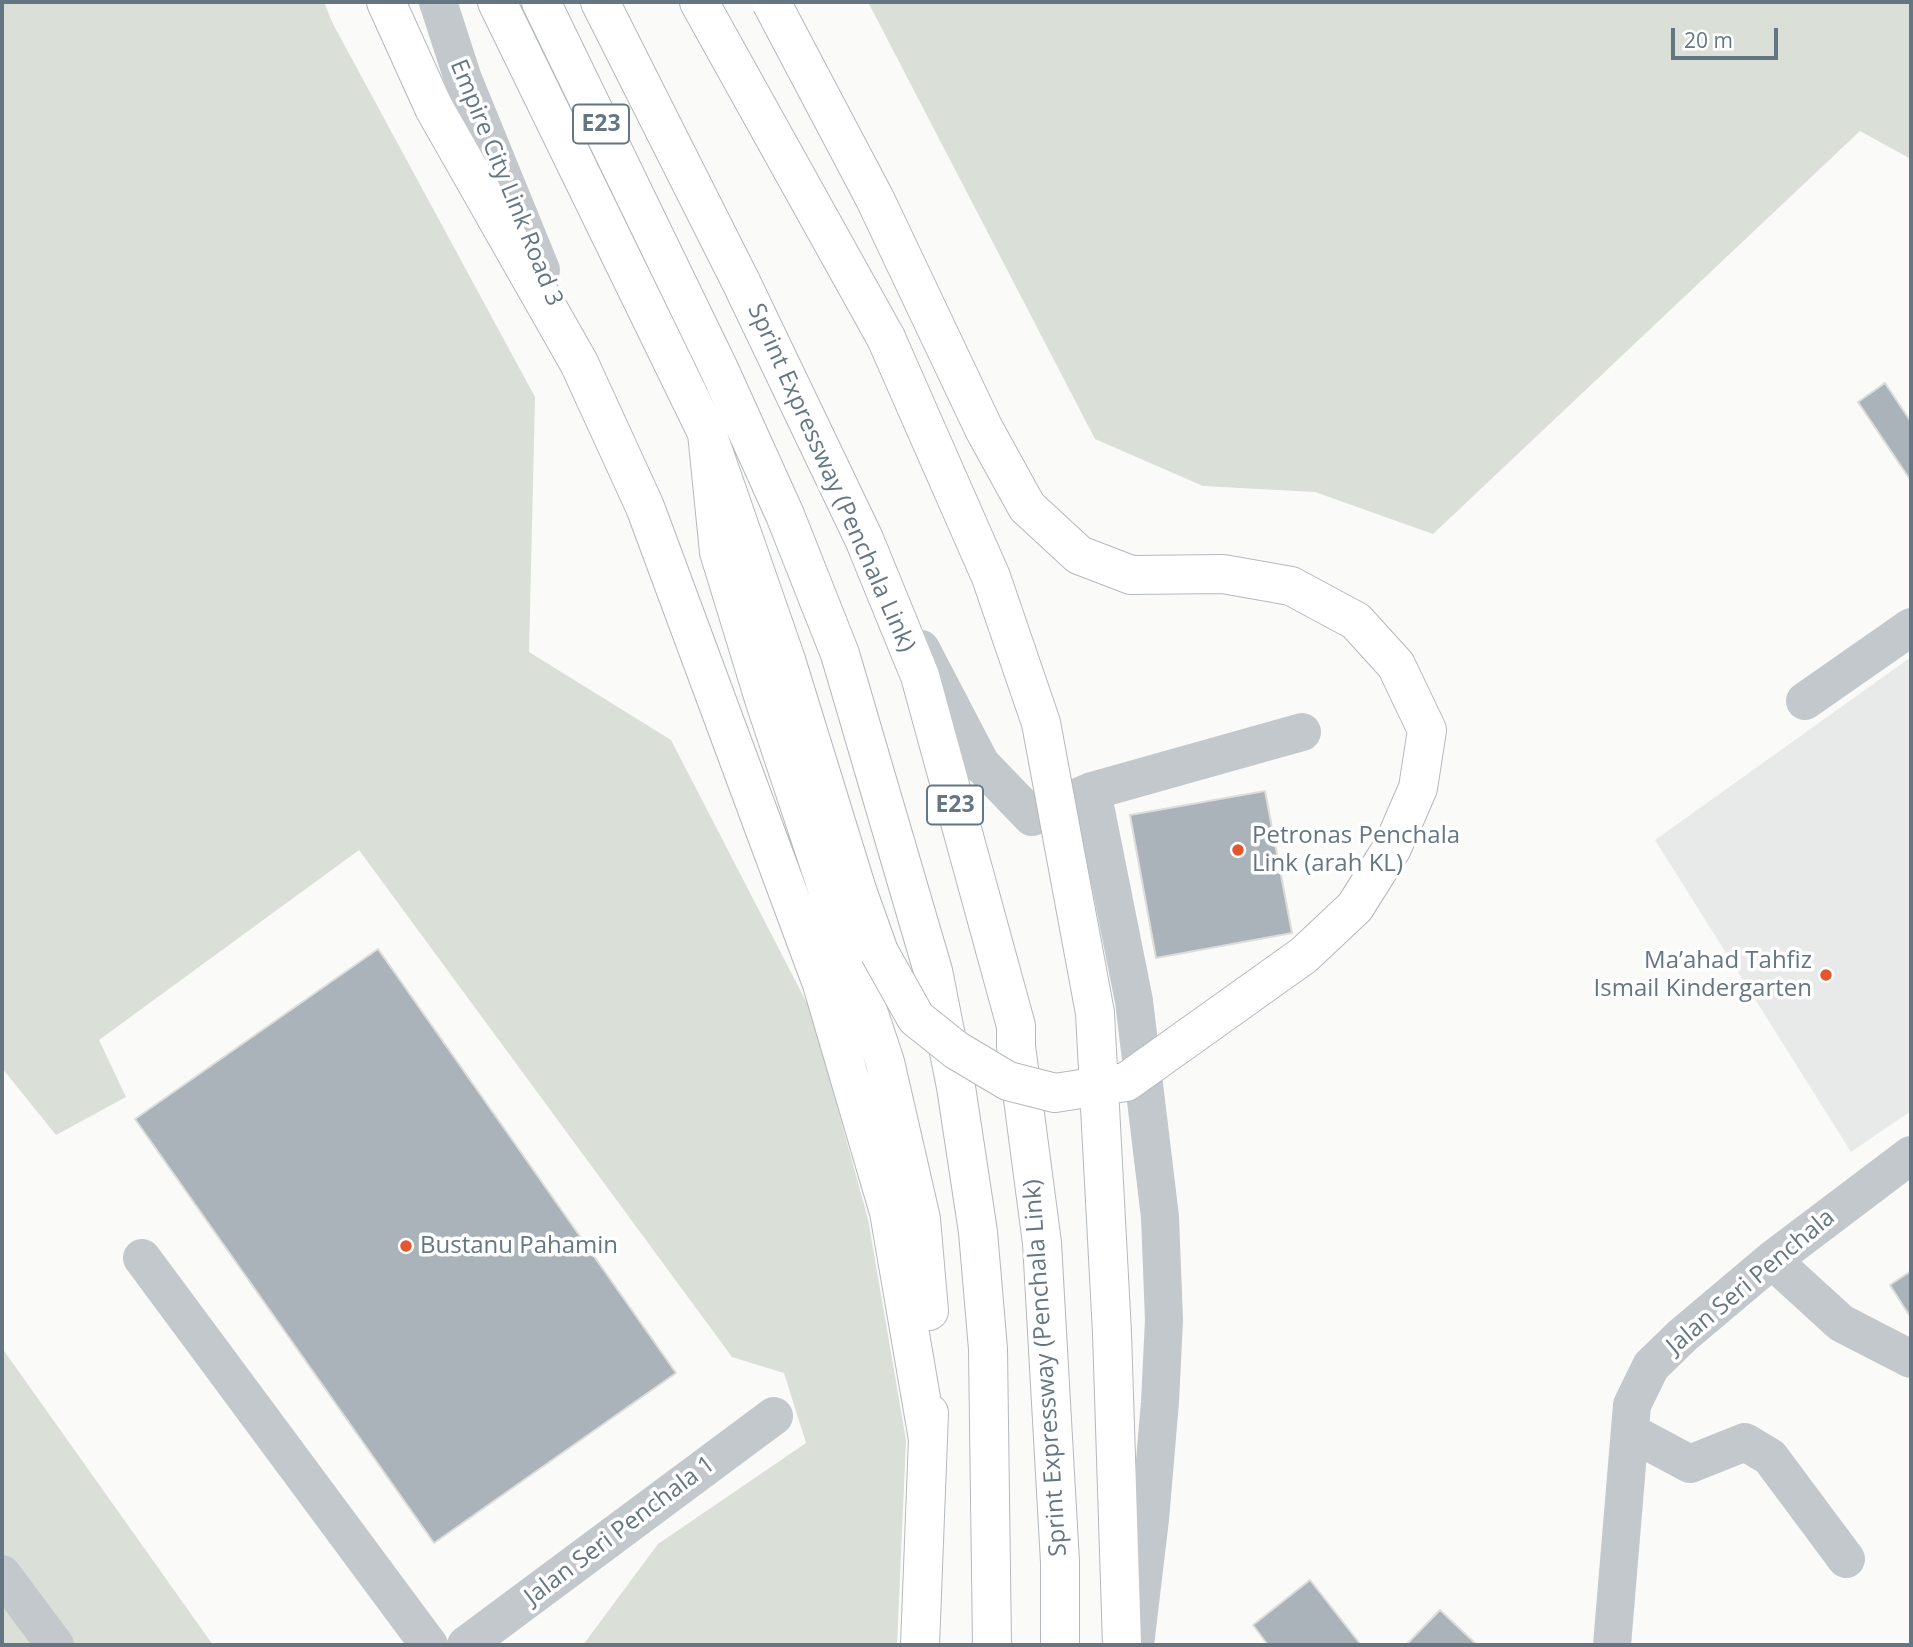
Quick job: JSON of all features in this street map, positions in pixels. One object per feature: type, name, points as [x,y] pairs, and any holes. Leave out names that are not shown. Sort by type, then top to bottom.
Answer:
[{"type":"highway","points":[[386,2],[434,108],[579,363],[645,507],[822,984],[889,1212],[928,1439]]},
{"type":"highway","points":[[497,2],[707,433],[786,660],[857,890],[879,952],[916,1018],[956,1050],[1008,1081],[1055,1093],[1126,1082],[1304,956],[1355,907],[1392,848],[1418,788],[1427,730],[1396,665],[1356,621],[1291,586],[1223,574],[1131,575],[1079,555],[1027,506],[985,429],[875,200],[771,2]]},
{"type":"highway","name":"E23","points":[[541,2],[660,247],[785,515],[840,654],[929,958],[956,1087],[978,1232],[988,1349],[992,1645]]},
{"type":"highway","points":[[699,2],[886,338],[990,577],[1041,723],[1095,1013],[1112,1333],[1122,1645]]},
{"type":"highway","name":"Sprint Expressway (Penchala Link)","points":[[606,11],[741,282],[868,548],[920,676],[1016,1026],[1016,1046],[1042,1242],[1060,1562],[1060,1645]]},
{"type":"highway","points":[[707,433],[719,552],[764,699],[885,1062],[921,1219],[932,1348],[920,1645]]},
{"type":"street","name":"Empire City Link Road 3","points":[[438,2],[463,79],[579,363]]},
{"type":"street","points":[[868,548],[981,764],[1032,817],[1092,791],[1302,732]]},
{"type":"street","points":[[1805,701],[1911,627]]},
{"type":"street","points":[[1092,791],[1134,1001],[1160,1217],[1164,1320],[1150,1519],[1135,1645]]},
{"type":"street","name":"Jalan Seri Penchala","points":[[1612,1645],[1632,1405],[1651,1366],[1683,1335],[1772,1260],[1911,1155]]},
{"type":"street","points":[[142,1258],[429,1645]]},
{"type":"street","points":[[1772,1260],[1841,1323],[1911,1359]]},
{"type":"street","name":"Jalan Seri Penchala 1","points":[[466,1645],[774,1416]]},
{"type":"street","points":[[1630,1432],[1690,1464],[1745,1442],[1770,1457],[1846,1559]]},
{"type":"street","points":[[2,1574],[55,1645]]},
{"type":"shaded area","points":[[2,2],[324,2],[333,24],[535,397],[529,652],[671,740],[811,1011],[868,1219],[906,1440],[897,1645],[583,1645],[658,1544],[806,1443],[784,1373],[732,1357],[359,850],[99,1040],[126,1097],[56,1135],[2,1068]]},
{"type":"shaded area","points":[[868,2],[1911,2],[1911,159],[1860,131],[1433,534],[1315,492],[1203,486],[1095,439]]},
{"type":"shaded area","name":"Ma’ahad Tahfiz Ismail Kindergarten","points":[[1911,657],[1911,1111],[1851,1152],[1655,840]]},
{"type":"shaded area","points":[[2,1348],[213,1645],[2,1645]]},
{"type":"building","points":[[1885,383],[1911,422],[1911,481],[1858,402]]},
{"type":"building","points":[[1265,791],[1292,933],[1156,958],[1130,815]]},
{"type":"building","name":"Bustanu Pahamin","points":[[378,949],[676,1373],[434,1543],[135,1119]]},
{"type":"building","points":[[1911,1271],[1911,1318],[1890,1285]]},
{"type":"building","points":[[1310,1580],[1361,1645],[1268,1645],[1253,1625]]},
{"type":"building","points":[[1440,1610],[1477,1645],[1406,1645]]},
{"type":"place","name":"Petronas Penchala Link (arah KL)","points":[[1238,850]]},
{"type":"place","name":"Ma’ahad Tahfiz Ismail Kindergarten","points":[[1826,975]]},
{"type":"place","name":"Bustanu Pahamin","points":[[406,1246]]}]
